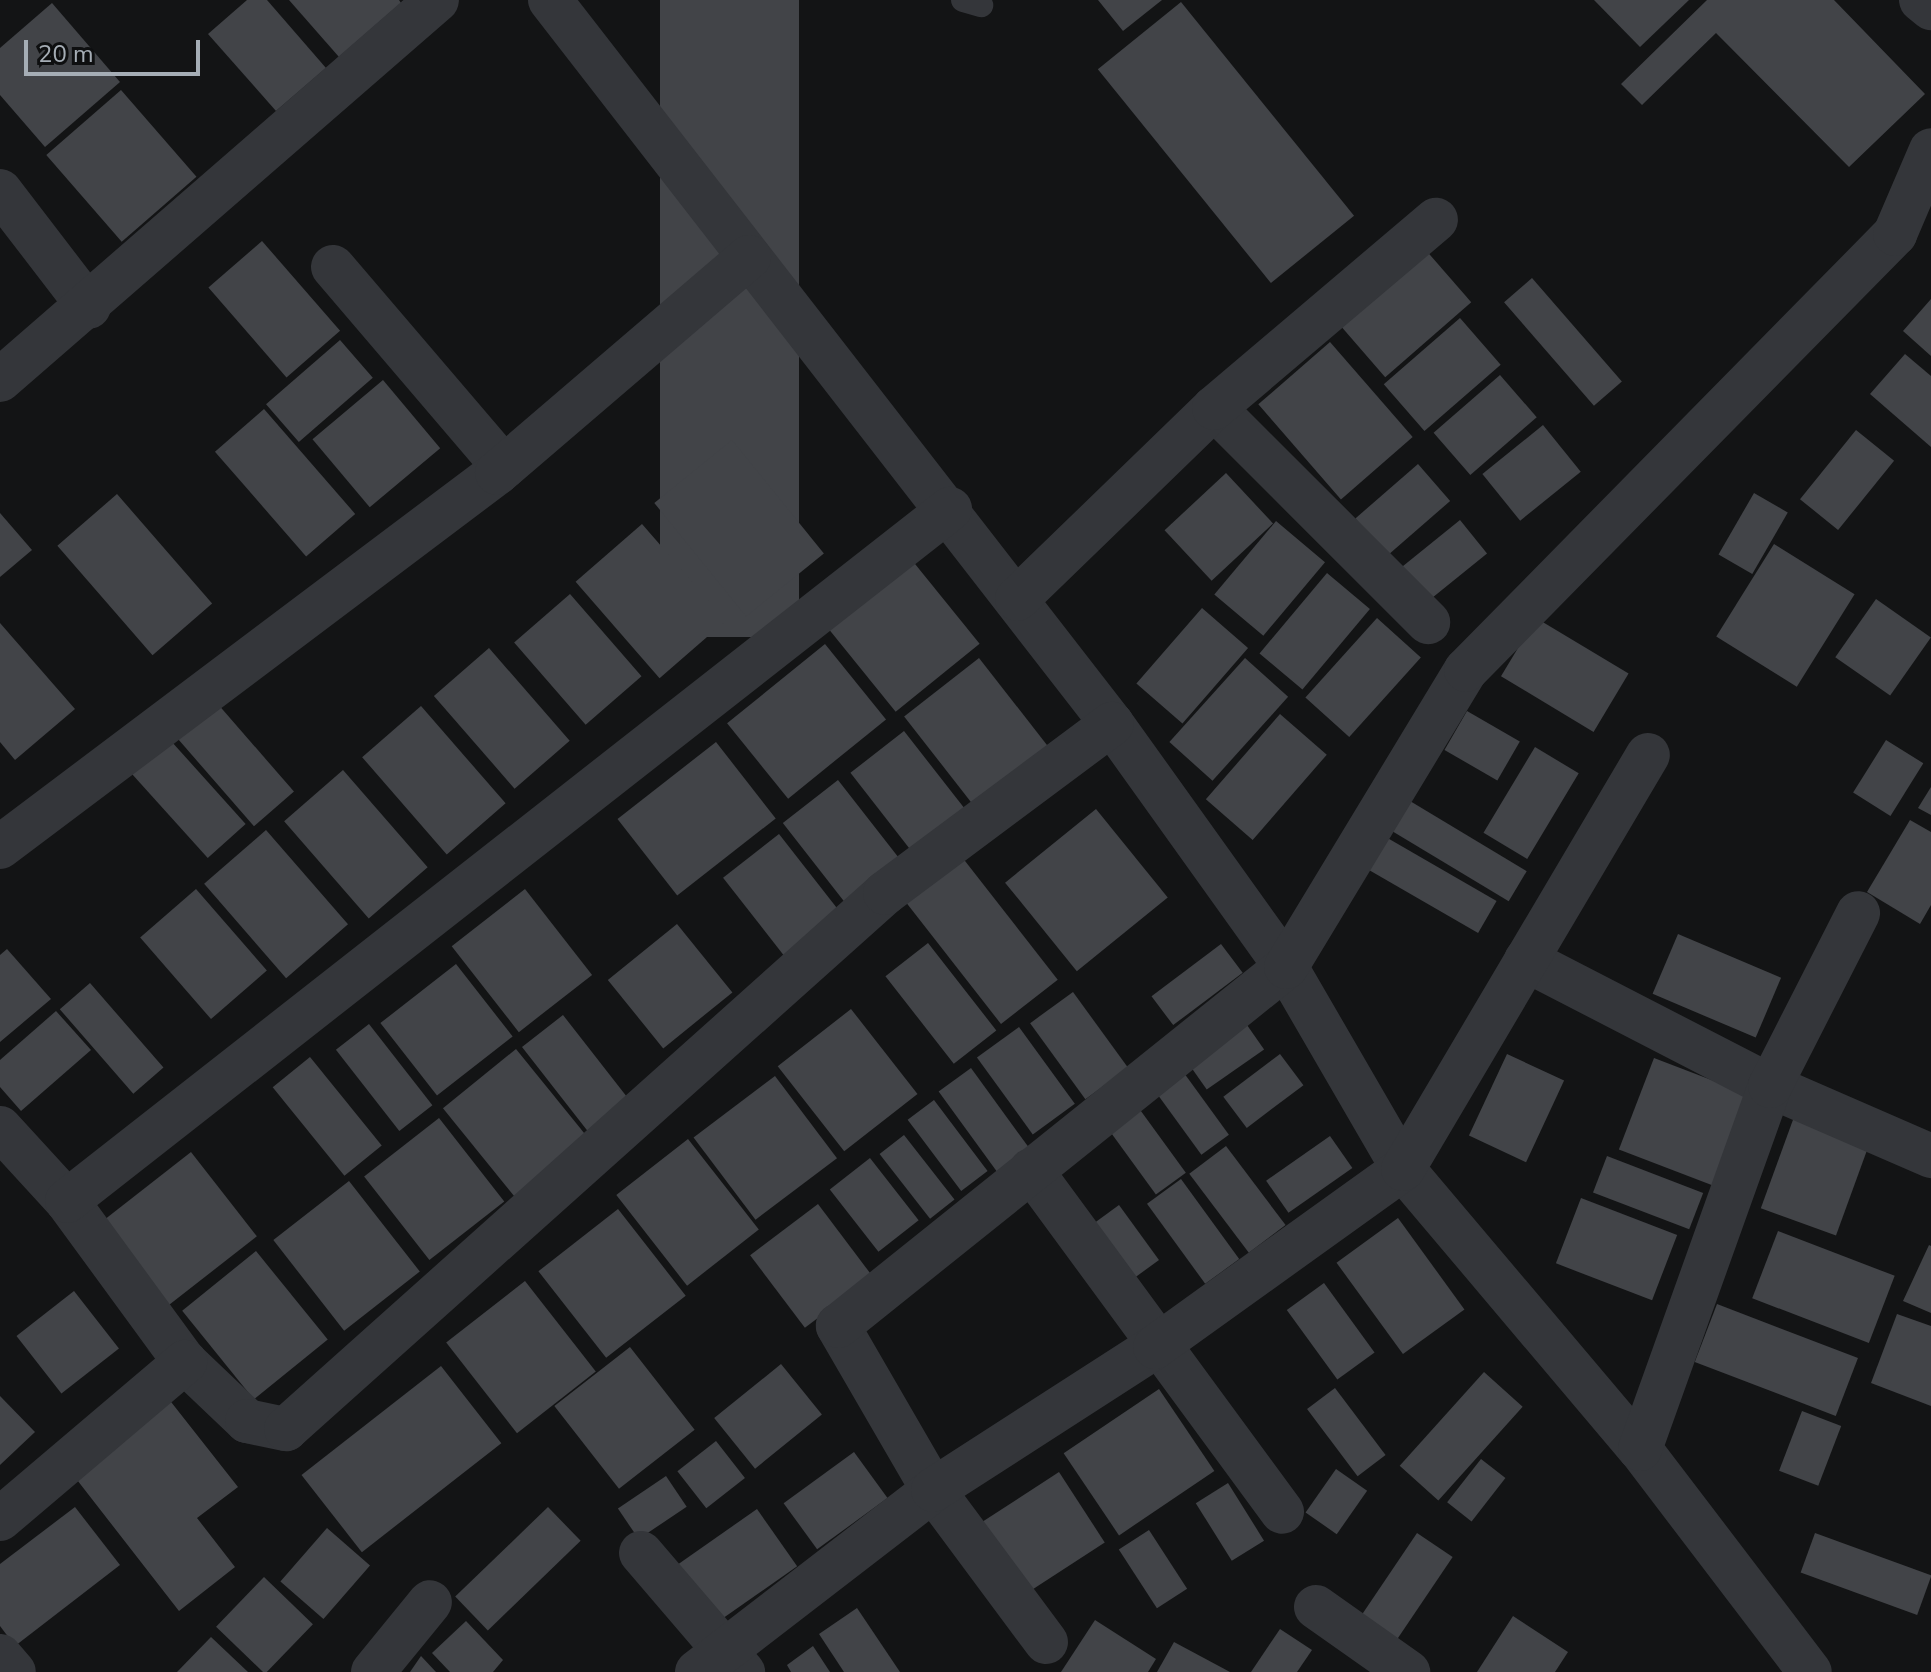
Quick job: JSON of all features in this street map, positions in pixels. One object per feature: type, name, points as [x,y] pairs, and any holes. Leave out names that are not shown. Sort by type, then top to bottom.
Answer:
[{"type":"street","points":[[0,380],[89,307],[437,0]]},
{"type":"street","points":[[550,0],[950,509],[1112,724],[1286,967],[1403,1169],[1640,1449],[1810,1672]]},
{"type":"street","points":[[1921,0],[1931,8]]},
{"type":"street","points":[[1046,1642],[933,1490],[838,1326],[1286,967],[1466,670],[1895,234],[1931,150]]},
{"type":"street","points":[[0,191],[89,307]]},
{"type":"street","points":[[1017,599],[1214,408],[1436,220]]},
{"type":"street","points":[[0,847],[504,467],[749,257]]},
{"type":"street","points":[[333,267],[504,467]]},
{"type":"street","points":[[1214,408],[1428,622]]},
{"type":"street","points":[[67,1201],[950,509]]},
{"type":"street","points":[[0,1128],[67,1201],[185,1362],[263,1429],[286,1429],[306,1416],[885,893],[1112,724]]},
{"type":"street","points":[[641,1553],[720,1664],[933,1490],[1155,1347],[1403,1169],[1648,755]]},
{"type":"street","points":[[1640,1449],[1770,1086],[1858,913]]},
{"type":"street","points":[[1526,960],[1770,1086],[1931,1156]]},
{"type":"street","points":[[1031,1170],[1155,1347],[1282,1512]]},
{"type":"street","points":[[0,1519],[185,1362]]},
{"type":"street","points":[[373,1672],[430,1602]]},
{"type":"street","points":[[1316,1607],[1408,1672]]},
{"type":"street","points":[[0,1656],[14,1672]]},
{"type":"building","points":[[247,0],[267,0],[326,68],[276,111],[208,34]]},
{"type":"building","points":[[289,0],[399,0],[401,3],[339,57]]},
{"type":"building","points":[[660,0],[799,0],[799,637],[660,637]]},
{"type":"building","points":[[1098,0],[1162,0],[1123,31]]},
{"type":"building","points":[[1594,0],[1689,0],[1640,47]]},
{"type":"building","points":[[1707,0],[1834,0],[1925,94],[1849,167],[1716,33],[1642,105],[1621,84]]},
{"type":"building","points":[[1181,2],[1354,216],[1271,283],[1098,69]]},
{"type":"building","points":[[52,3],[120,82],[45,147],[0,95],[0,48]]},
{"type":"building","points":[[121,90],[196,177],[122,242],[46,155]]},
{"type":"building","points":[[262,241],[340,331],[286,377],[208,288]]},
{"type":"building","points":[[1424,248],[1471,302],[1385,377],[1338,323]]},
{"type":"building","points":[[1532,278],[1622,381],[1594,406],[1504,302]]},
{"type":"building","points":[[1931,299],[1931,356],[1903,331]]},
{"type":"building","points":[[1460,318],[1501,365],[1424,431],[1384,384]]},
{"type":"building","points":[[340,340],[373,378],[299,442],[266,404]]},
{"type":"building","points":[[1330,342],[1413,437],[1341,499],[1258,404]]},
{"type":"building","points":[[1905,354],[1931,376],[1931,447],[1870,394]]},
{"type":"building","points":[[1500,375],[1537,417],[1470,475],[1434,433]]},
{"type":"building","points":[[383,380],[440,448],[370,507],[313,439]]},
{"type":"building","points":[[264,409],[355,514],[306,557],[215,452]]},
{"type":"building","points":[[1543,425],[1581,472],[1520,521],[1482,474]]},
{"type":"building","points":[[1856,430],[1894,461],[1838,530],[1800,499]]},
{"type":"building","points":[[732,440],[824,553],[746,616],[654,503]]},
{"type":"building","points":[[1418,464],[1450,501],[1388,555],[1355,518]]},
{"type":"building","points":[[1226,473],[1273,523],[1212,581],[1165,530]]},
{"type":"building","points":[[1754,493],[1788,512],[1752,574],[1718,554]]},
{"type":"building","points":[[117,494],[212,603],[153,655],[57,546]]},
{"type":"building","points":[[0,513],[32,550],[0,577]]},
{"type":"building","points":[[1460,520],[1487,553],[1423,605],[1396,572]]},
{"type":"building","points":[[1276,521],[1325,562],[1263,636],[1214,595]]},
{"type":"building","points":[[642,524],[726,621],[660,678],[576,582]]},
{"type":"building","points":[[1774,544],[1855,594],[1797,687],[1716,636]]},
{"type":"building","points":[[911,559],[980,644],[896,712],[827,627]]},
{"type":"building","points":[[1327,573],[1370,609],[1302,689],[1260,653]]},
{"type":"building","points":[[570,594],[642,676],[586,725],[514,643]]},
{"type":"building","points":[[1876,599],[1931,637],[1890,696],[1835,657]]},
{"type":"building","points":[[1202,608],[1248,648],[1182,723],[1136,683]]},
{"type":"building","points":[[1377,618],[1421,657],[1349,737],[1305,698]]},
{"type":"building","points":[[1536,618],[1629,674],[1594,732],[1501,676]]},
{"type":"building","points":[[0,623],[75,709],[15,760],[0,742]]},
{"type":"building","points":[[825,644],[886,719],[788,799],[727,723]]},
{"type":"building","points":[[489,648],[570,741],[515,789],[434,696]]},
{"type":"building","points":[[979,658],[1051,750],[976,809],[904,716]]},
{"type":"building","points":[[1245,658],[1288,697],[1212,781],[1169,742]]},
{"type":"building","points":[[210,695],[294,792],[254,826],[170,730]]},
{"type":"building","points":[[421,706],[506,803],[447,855],[362,757]]},
{"type":"building","points":[[1467,711],[1520,742],[1497,780],[1444,750]]},
{"type":"building","points":[[1280,714],[1327,755],[1253,840],[1206,799]]},
{"type":"building","points":[[162,731],[246,824],[208,858],[124,765]]},
{"type":"building","points":[[904,731],[966,810],[912,852],[850,773]]},
{"type":"building","points":[[1886,740],[1923,763],[1890,816],[1853,793]]},
{"type":"building","points":[[716,742],[776,818],[677,895],[617,819]]},
{"type":"building","points":[[1535,747],[1579,773],[1527,859],[1483,833]]},
{"type":"building","points":[[343,770],[428,867],[369,919],[284,821]]},
{"type":"building","points":[[838,780],[903,863],[847,906],[783,823]]},
{"type":"building","points":[[1931,787],[1931,815],[1918,808]]},
{"type":"building","points":[[1405,798],[1527,871],[1509,901],[1387,828]]},
{"type":"building","points":[[1096,809],[1168,898],[1077,971],[1005,883]]},
{"type":"building","points":[[1910,820],[1931,832],[1931,905],[1920,924],[1867,892]]},
{"type":"building","points":[[266,830],[348,924],[286,978],[204,884]]},
{"type":"building","points":[[779,834],[845,919],[790,963],[723,878]]},
{"type":"building","points":[[1384,836],[1497,901],[1478,933],[1366,868]]},
{"type":"building","points":[[958,852],[1058,980],[1001,1024],[901,896]]},
{"type":"building","points":[[196,889],[267,971],[211,1019],[140,938]]},
{"type":"building","points":[[525,889],[592,975],[519,1032],[452,946]]},
{"type":"building","points":[[677,924],[732,992],[663,1048],[608,980]]},
{"type":"building","points":[[1678,934],[1781,978],[1756,1038],[1653,994]]},
{"type":"building","points":[[928,943],[996,1030],[954,1064],[885,976]]},
{"type":"building","points":[[1221,944],[1243,973],[1173,1025],[1152,996]]},
{"type":"building","points":[[7,949],[51,999],[0,1042],[0,955]]},
{"type":"building","points":[[456,964],[513,1036],[437,1096],[380,1023]]},
{"type":"building","points":[[90,983],[163,1068],[133,1094],[60,1009]]},
{"type":"building","points":[[1073,992],[1128,1068],[1085,1099],[1030,1023]]},
{"type":"building","points":[[851,1009],[917,1094],[844,1151],[778,1066]]},
{"type":"building","points":[[56,1011],[91,1050],[21,1111],[0,1087],[0,1060]]},
{"type":"building","points":[[563,1015],[631,1102],[590,1134],[522,1047]]},
{"type":"building","points":[[1240,1015],[1264,1049],[1207,1090],[1183,1055]]},
{"type":"building","points":[[369,1024],[432,1105],[399,1131],[336,1050]]},
{"type":"building","points":[[1019,1027],[1075,1104],[1033,1134],[977,1058]]},
{"type":"building","points":[[516,1049],[588,1138],[515,1197],[443,1108]]},
{"type":"building","points":[[1280,1054],[1303,1085],[1247,1128],[1223,1097]]},
{"type":"building","points":[[1507,1054],[1564,1081],[1526,1162],[1469,1136]]},
{"type":"building","points":[[310,1057],[382,1146],[344,1176],[273,1087]]},
{"type":"building","points":[[1654,1058],[1754,1096],[1719,1188],[1619,1149]]},
{"type":"building","points":[[1176,1062],[1229,1135],[1201,1155],[1148,1082]]},
{"type":"building","points":[[971,1068],[1029,1148],[997,1172],[939,1092]]},
{"type":"building","points":[[775,1076],[837,1158],[756,1220],[694,1137]]},
{"type":"building","points":[[1130,1096],[1186,1173],[1156,1195],[1100,1118]]},
{"type":"building","points":[[934,1100],[988,1171],[961,1191],[908,1120]]},
{"type":"building","points":[[1794,1117],[1869,1144],[1836,1236],[1761,1208]]},
{"type":"building","points":[[439,1118],[504,1202],[429,1260],[364,1176]]},
{"type":"building","points":[[904,1135],[954,1200],[930,1219],[880,1154]]},
{"type":"building","points":[[1330,1136],[1352,1168],[1288,1213],[1266,1181]]},
{"type":"building","points":[[688,1139],[759,1230],[687,1286],[616,1195]]},
{"type":"building","points":[[1226,1146],[1286,1225],[1249,1253],[1189,1174]]},
{"type":"building","points":[[191,1152],[257,1236],[169,1305],[103,1221]]},
{"type":"building","points":[[1607,1156],[1703,1193],[1689,1229],[1593,1192]]},
{"type":"building","points":[[870,1158],[919,1220],[878,1252],[830,1189]]},
{"type":"building","points":[[1181,1179],[1239,1259],[1205,1284],[1147,1204]]},
{"type":"building","points":[[349,1181],[420,1272],[344,1331],[273,1240]]},
{"type":"building","points":[[1581,1198],[1677,1235],[1652,1300],[1556,1263]]},
{"type":"building","points":[[818,1204],[873,1277],[805,1328],[750,1255]]},
{"type":"building","points":[[1119,1205],[1159,1260],[1130,1281],[1090,1226]]},
{"type":"building","points":[[618,1209],[686,1296],[606,1358],[538,1271]]},
{"type":"building","points":[[1398,1218],[1464,1309],[1403,1354],[1337,1263]]},
{"type":"building","points":[[1778,1231],[1895,1276],[1869,1343],[1752,1298]]},
{"type":"building","points":[[1931,1246],[1931,1313],[1903,1301]]},
{"type":"building","points":[[256,1251],[328,1340],[254,1399],[182,1311]]},
{"type":"building","points":[[525,1281],[596,1372],[517,1433],[446,1343]]},
{"type":"building","points":[[1324,1283],[1375,1353],[1337,1380],[1287,1310]]},
{"type":"building","points":[[74,1291],[119,1349],[61,1393],[16,1336]]},
{"type":"building","points":[[1717,1304],[1858,1358],[1836,1416],[1695,1362]]},
{"type":"building","points":[[1897,1314],[1931,1326],[1931,1406],[1871,1383]]},
{"type":"building","points":[[630,1347],[695,1430],[619,1489],[554,1406]]},
{"type":"building","points":[[781,1364],[822,1415],[755,1469],[714,1418]]},
{"type":"building","points":[[441,1366],[501,1443],[362,1552],[302,1475]]},
{"type":"building","points":[[1484,1372],[1523,1407],[1438,1500],[1400,1466]]},
{"type":"building","points":[[1335,1388],[1386,1455],[1358,1476],[1307,1409]]},
{"type":"building","points":[[1159,1389],[1214,1471],[1119,1535],[1064,1453]]},
{"type":"building","points":[[164,1393],[238,1487],[197,1518],[235,1567],[179,1611],[67,1467]]},
{"type":"building","points":[[0,1396],[35,1432],[0,1465]]},
{"type":"building","points":[[1802,1411],[1841,1426],[1818,1486],[1779,1471]]},
{"type":"building","points":[[716,1441],[745,1478],[706,1508],[677,1471]]},
{"type":"building","points":[[854,1452],[888,1498],[817,1549],[784,1503]]},
{"type":"building","points":[[1481,1459],[1505,1478],[1472,1521],[1447,1502]]},
{"type":"building","points":[[1336,1469],[1367,1491],[1337,1534],[1306,1512]]},
{"type":"building","points":[[1059,1472],[1105,1542],[1021,1597],[975,1526]]},
{"type":"building","points":[[666,1476],[687,1507],[639,1539],[618,1508]]},
{"type":"building","points":[[1228,1483],[1264,1541],[1232,1561],[1196,1503]]},
{"type":"building","points":[[75,1507],[120,1565],[15,1646],[0,1626],[0,1564]]},
{"type":"building","points":[[548,1507],[581,1541],[488,1630],[455,1597]]},
{"type":"building","points":[[757,1509],[797,1566],[717,1623],[677,1565]]},
{"type":"building","points":[[327,1528],[370,1565],[323,1619],[280,1582]]},
{"type":"building","points":[[1149,1530],[1187,1589],[1157,1608],[1119,1550]]},
{"type":"building","points":[[1417,1533],[1453,1557],[1392,1647],[1357,1623]]},
{"type":"building","points":[[1815,1533],[1931,1575],[1917,1615],[1801,1572]]},
{"type":"building","points":[[264,1577],[313,1624],[267,1672],[263,1672],[216,1627]]},
{"type":"building","points":[[857,1608],[900,1672],[844,1672],[819,1634]]},
{"type":"building","points":[[1513,1616],[1568,1652],[1555,1672],[1477,1672]]},
{"type":"building","points":[[1095,1620],[1156,1659],[1148,1672],[1061,1672]]},
{"type":"building","points":[[466,1621],[503,1660],[493,1672],[450,1672],[432,1653]]},
{"type":"building","points":[[1280,1629],[1312,1650],[1297,1672],[1251,1672]]},
{"type":"building","points":[[211,1637],[248,1672],[177,1672]]},
{"type":"building","points":[[1174,1642],[1230,1672],[1157,1672]]},
{"type":"building","points":[[813,1646],[830,1672],[791,1672],[787,1665]]},
{"type":"building","points":[[421,1656],[436,1672],[410,1672]]}]
